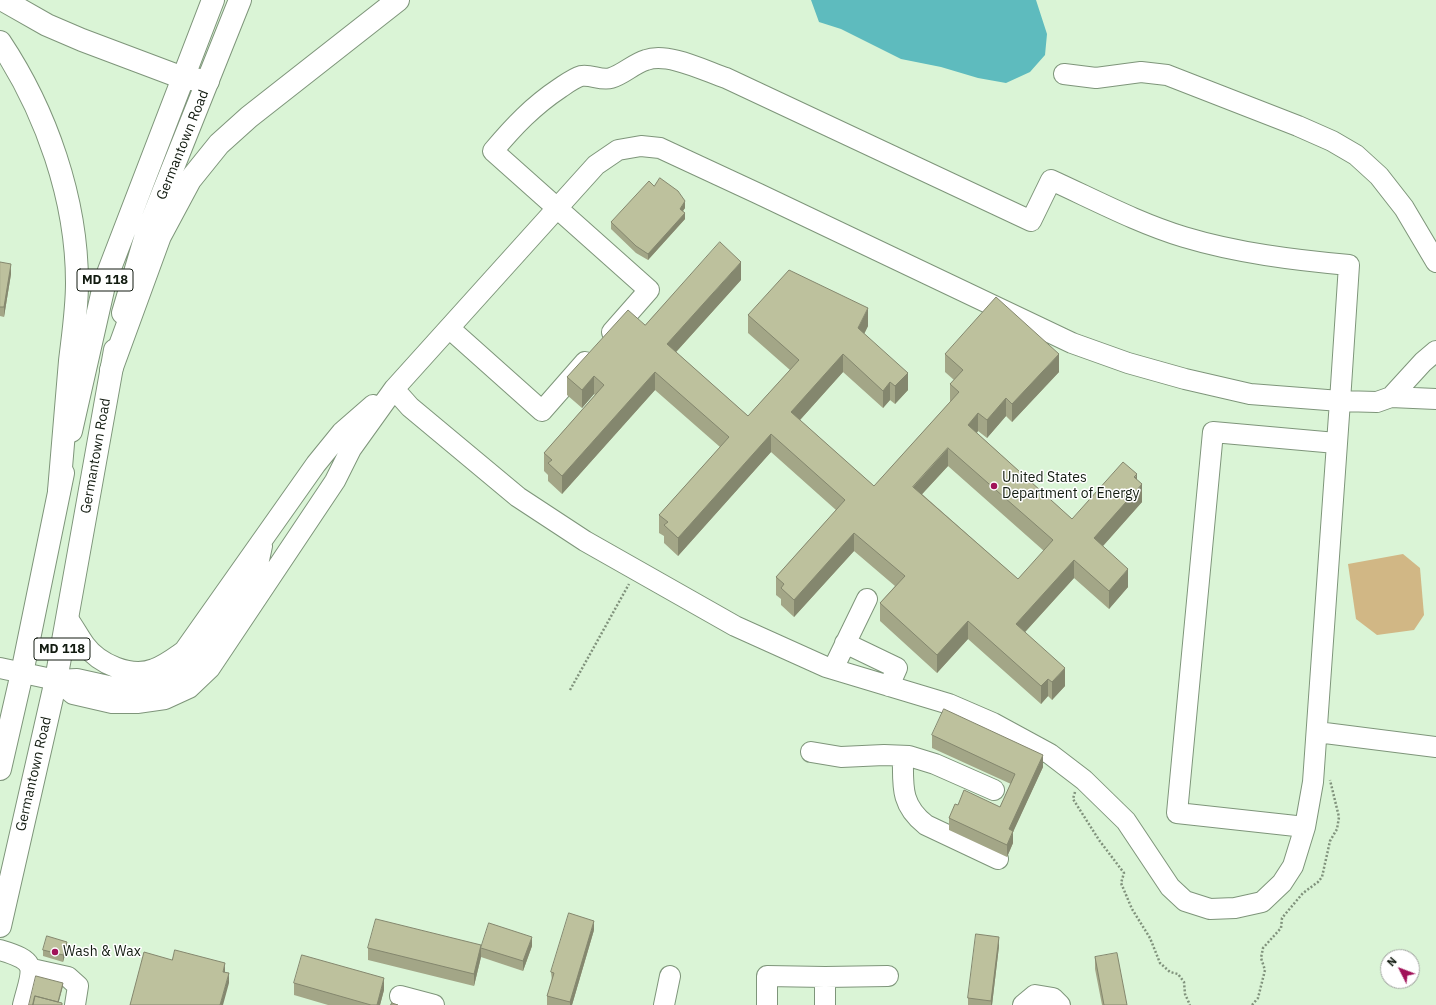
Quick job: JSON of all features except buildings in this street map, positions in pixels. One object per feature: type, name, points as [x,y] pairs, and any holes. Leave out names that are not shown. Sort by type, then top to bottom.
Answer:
[{"type":"main road","points":[[3,0],[47,25],[75,37],[183,78],[208,81]]},
{"type":"main road","name":"Germantown Road","points":[[0,769],[22,673],[59,491],[105,281],[213,0]]},
{"type":"main road","name":"Germantown Road","points":[[0,926],[56,680],[111,370],[128,293],[146,235],[240,0]]},
{"type":"main road","points":[[111,370],[160,236],[190,180],[219,144],[249,116],[398,0]]},
{"type":"main road","points":[[0,42],[30,93],[50,142],[64,186],[74,235],[77,282],[76,314],[59,491]]},
{"type":"street","points":[[394,389],[410,407],[518,497],[585,541],[734,626],[833,669],[949,704],[993,723],[1050,754],[1084,780],[1126,821],[1170,887],[1185,901],[1210,909],[1235,908],[1262,902],[1282,883],[1294,866],[1305,827],[1313,782],[1349,265],[1268,255],[1185,237],[1140,221],[1051,180],[1031,221],[726,78],[686,63],[663,59],[648,59],[610,78],[601,79],[590,76],[581,76],[548,97],[522,118],[493,151],[650,290],[542,411],[448,328]]},
{"type":"street","points":[[1064,74],[1096,78],[1142,72],[1167,75],[1298,126],[1332,141],[1356,155],[1379,176],[1404,208],[1436,262]]},
{"type":"street","points":[[56,680],[73,694],[112,703],[137,703],[165,699],[189,688],[210,668],[236,631],[335,481],[351,449],[394,389],[596,165],[618,150],[640,146],[660,148],[1072,344],[1128,363],[1186,379],[1250,394],[1340,401],[1377,402],[1391,397],[1436,399]]},
{"type":"street","points":[[1391,397],[1423,362],[1436,351]]},
{"type":"street","points":[[68,619],[86,646],[105,662],[118,668],[132,671],[153,670],[170,661],[184,651],[316,464],[342,432],[394,389]]},
{"type":"street","points":[[1305,827],[1177,813],[1212,432],[1336,443]]},
{"type":"street","points":[[0,668],[56,680],[77,680],[113,687],[141,688],[154,686],[179,676],[201,655],[256,574],[264,538]]},
{"type":"street","points":[[833,669],[867,600]]},
{"type":"street","points":[[845,643],[897,668],[889,686]]},
{"type":"street","points":[[1317,732],[1436,747]]},
{"type":"street","points":[[811,752],[841,757],[884,755],[903,756],[936,764],[994,790]]},
{"type":"street","points":[[903,756],[904,796],[909,808],[916,817],[926,825],[998,859]]},
{"type":"street","points":[[0,950],[20,956],[28,961],[32,969],[23,1005]]},
{"type":"street","points":[[32,969],[68,977],[78,986],[74,1005]]},
{"type":"street","points":[[664,1005],[670,976]]},
{"type":"street","points":[[767,1005],[767,976],[888,976]]},
{"type":"street","points":[[825,977],[825,1005]]},
{"type":"street","points":[[1023,1005],[1035,995],[1053,998],[1060,1005]]},
{"type":"street","points":[[400,996],[434,1005]]},
{"type":"path","points":[[570,690],[637,572]]},
{"type":"path","points":[[1252,1005],[1258,998],[1265,970],[1261,958],[1263,948],[1281,928],[1282,918],[1286,912],[1292,907],[1302,893],[1318,882],[1322,877],[1330,840],[1337,829],[1339,817],[1330,776]]},
{"type":"path","points":[[1075,792],[1073,799],[1099,840],[1124,873],[1121,880],[1124,890],[1132,909],[1150,938],[1156,955],[1164,968],[1175,972],[1182,979],[1190,1005]]},
{"type":"shaded area","points":[[1403,554],[1420,568],[1424,615],[1414,630],[1377,635],[1356,619],[1348,564]]},
{"type":"water","points":[[811,0],[1036,0],[1047,34],[1045,55],[1030,72],[1006,83],[978,78],[941,67],[901,59],[841,29],[819,22]]},
{"type":"place","name":"United States Department of Energy","points":[[994,486]]},
{"type":"place","name":"Wash & Wax","points":[[55,952]]}]
